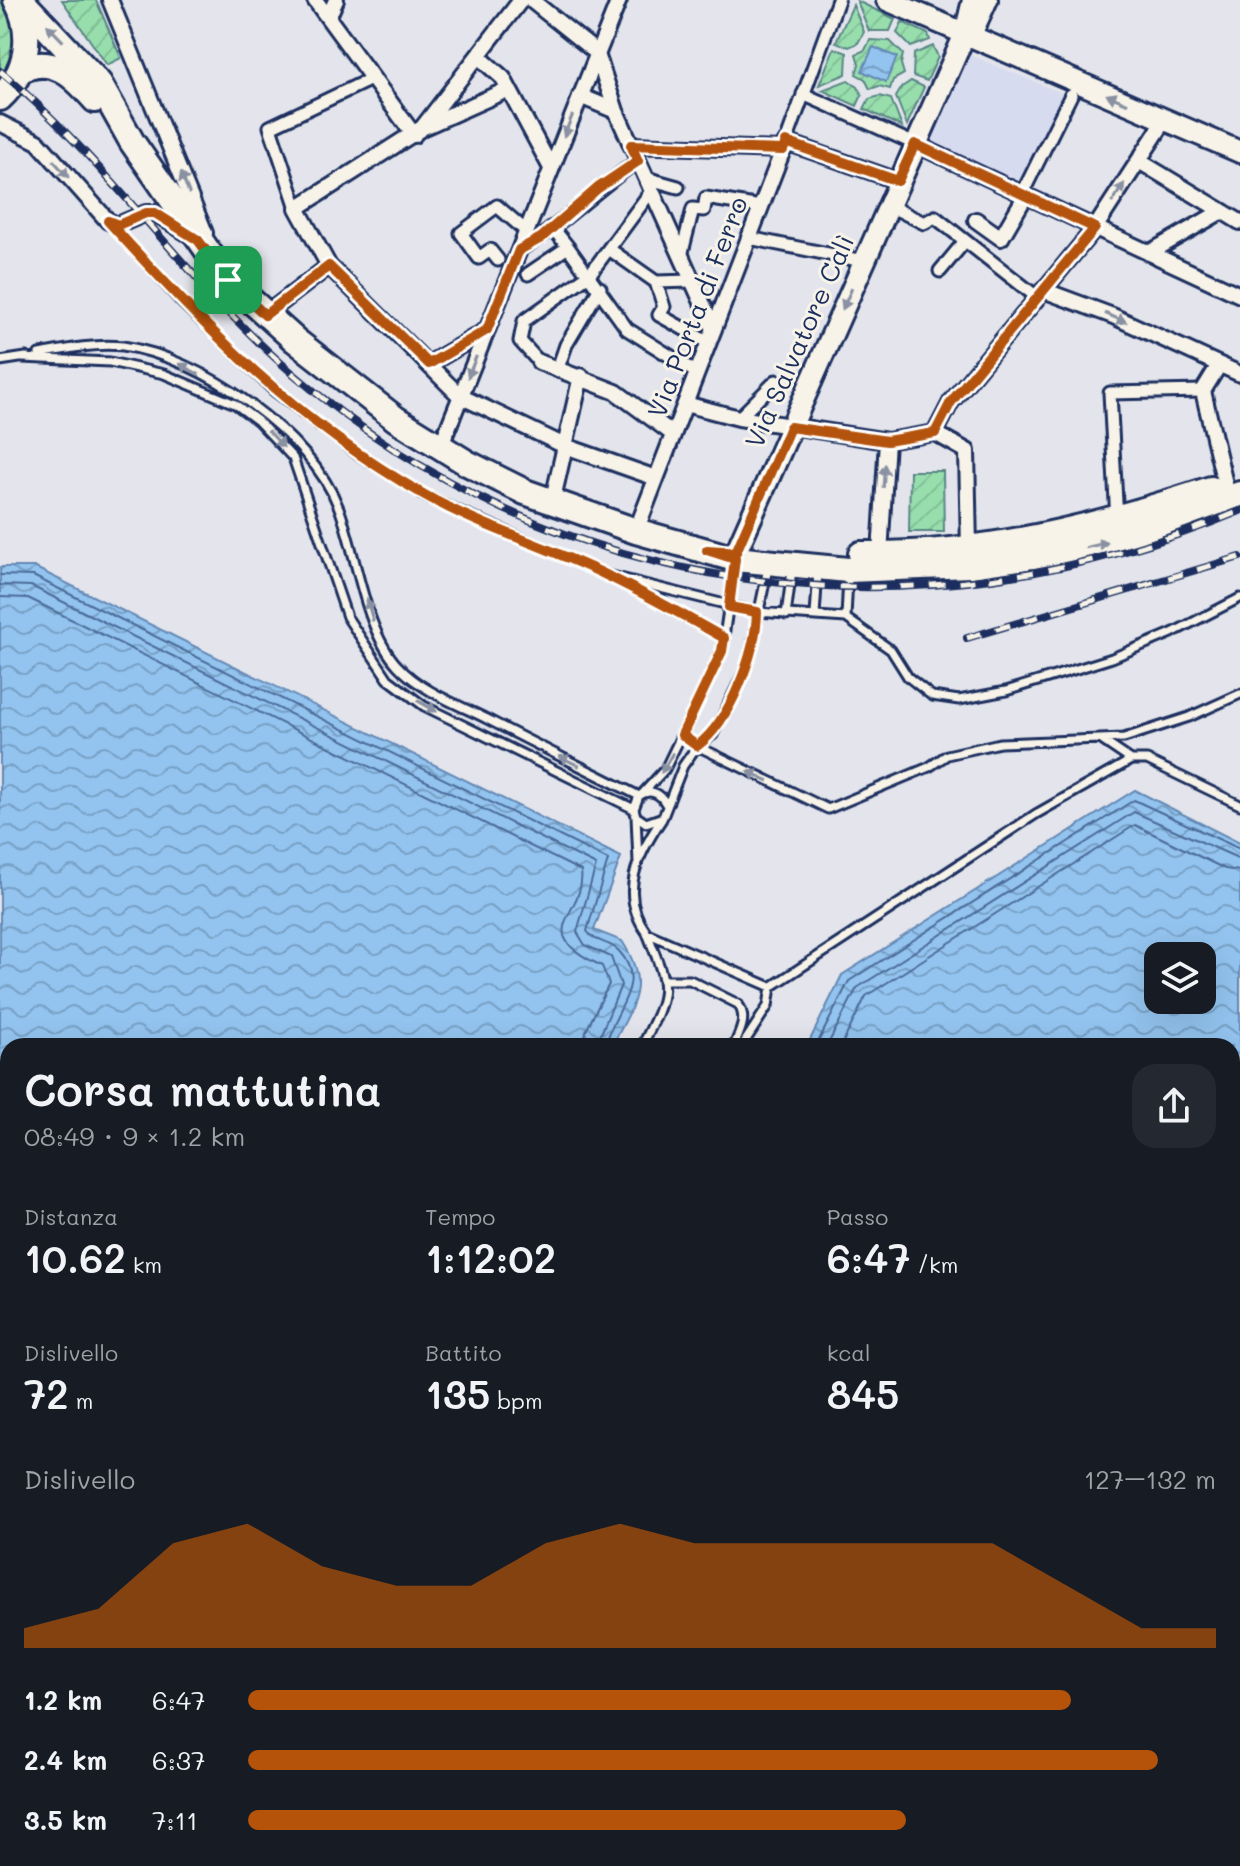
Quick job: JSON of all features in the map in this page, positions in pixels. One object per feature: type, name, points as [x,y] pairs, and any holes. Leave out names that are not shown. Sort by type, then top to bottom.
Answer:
[{"type":"main road","points":[[887,0],[1240,152]]},
{"type":"main road","name":"Via Salvatore Calì","points":[[735,556],[898,181],[918,148],[969,35],[973,0]]},
{"type":"main road","points":[[0,98],[20,71],[27,38],[23,4]]},
{"type":"main road","points":[[23,4],[91,72],[132,142],[198,240],[228,280],[265,315],[396,419],[440,448],[497,479],[552,503],[636,531],[707,550],[780,566],[848,570],[970,565],[1069,551],[1113,541],[1235,485]]},
{"type":"main road","points":[[20,71],[42,63],[63,69],[132,142]]},
{"type":"main road","points":[[735,556],[880,554],[969,549],[1033,540],[1117,520],[1235,485]]},
{"type":"street","points":[[110,0],[209,243],[228,280]]},
{"type":"street","points":[[315,0],[367,73],[418,131]]},
{"type":"street","points":[[328,18],[336,0]]},
{"type":"street","points":[[418,131],[521,0]]},
{"type":"street","points":[[531,0],[597,53],[616,111],[692,281],[711,336]]},
{"type":"street","points":[[440,448],[619,0]]},
{"type":"street","name":"Via Porta di Ferro","points":[[636,531],[838,0]]},
{"type":"street","points":[[969,35],[990,0]]},
{"type":"street","points":[[478,56],[503,78],[551,168]]},
{"type":"street","points":[[367,73],[270,127],[298,214],[329,266],[460,396],[565,446],[656,478]]},
{"type":"street","points":[[298,214],[418,131],[509,89]]},
{"type":"street","points":[[976,220],[1001,238],[1071,95]]},
{"type":"street","points":[[580,96],[616,111]]},
{"type":"street","points":[[802,97],[1240,295]]},
{"type":"street","points":[[935,433],[964,385],[1095,228],[1165,120]]},
{"type":"street","points":[[0,123],[38,142],[108,221],[118,225],[146,213],[155,213],[198,240]]},
{"type":"street","points":[[631,145],[785,146],[898,181]]},
{"type":"street","points":[[519,250],[638,161]]},
{"type":"street","points":[[1139,161],[1240,222]]},
{"type":"street","points":[[649,184],[678,187]]},
{"type":"street","points":[[649,184],[590,274],[524,321],[520,341],[539,362],[616,392],[673,434]]},
{"type":"street","points":[[681,256],[693,209],[704,210],[706,198],[761,207]]},
{"type":"street","points":[[888,205],[924,223],[935,217],[1040,294],[1113,316],[1240,374]]},
{"type":"street","points":[[498,260],[490,250],[479,258],[461,233],[497,206],[526,231]]},
{"type":"street","points":[[1149,253],[1222,211]]},
{"type":"street","points":[[552,227],[590,274],[627,329],[697,373]]},
{"type":"street","points":[[749,238],[863,261]]},
{"type":"street","points":[[940,271],[965,241]]},
{"type":"street","points":[[612,244],[656,282],[664,307],[659,315],[711,336]]},
{"type":"street","points":[[528,274],[568,247]]},
{"type":"street","points":[[265,315],[329,266]]},
{"type":"street","points":[[656,282],[692,281]]},
{"type":"street","points":[[558,368],[566,345],[600,288]]},
{"type":"street","points":[[429,364],[487,330]]},
{"type":"street","points":[[1203,391],[1219,365]]},
{"type":"street","points":[[552,503],[581,376]]},
{"type":"street","points":[[739,418],[776,381]]},
{"type":"street","points":[[1203,391],[1235,485]]},
{"type":"street","points":[[1117,520],[1110,393],[1203,391]]},
{"type":"street","points":[[685,404],[739,418],[887,441],[935,433],[967,451],[969,549]]},
{"type":"street","points":[[880,554],[887,441]]},
{"type":"lane","points":[[108,221],[220,342],[274,391],[357,454],[425,496],[604,574],[724,638]]},
{"type":"lane","points":[[0,361],[65,349],[123,346],[166,357],[266,416],[288,433],[324,473],[353,545],[377,631],[397,665],[434,693],[641,794],[657,793],[666,804]]},
{"type":"lane","points":[[22,358],[110,362],[164,374],[235,404],[258,421],[293,458],[347,617],[388,679],[424,706],[635,812],[646,823],[663,817]]},
{"type":"lane","points":[[646,1038],[663,1004],[665,980],[647,933],[631,903],[638,864],[635,812],[641,794],[665,769],[722,651],[735,556]]},
{"type":"lane","points":[[638,864],[663,817],[683,766],[697,746],[713,735],[748,663],[757,633],[757,612],[780,566]]},
{"type":"lane","points":[[780,566],[786,615]]},
{"type":"lane","points":[[815,615],[819,569]]},
{"type":"lane","points":[[846,618],[848,570]]},
{"type":"lane","points":[[604,574],[729,607],[786,615],[846,618],[891,650],[908,677],[932,696],[959,700],[1006,691],[1112,658],[1172,633],[1240,598]]},
{"type":"lane","points":[[682,735],[697,746],[828,809],[929,767],[947,755],[1030,741],[1103,741],[1178,721],[1240,694]]},
{"type":"lane","points":[[1103,741],[1131,760]]},
{"type":"lane","points":[[747,1038],[768,1006],[771,987],[1036,814],[1131,760],[1147,760],[1240,805]]},
{"type":"lane","points":[[647,933],[771,987]]},
{"type":"lane","points":[[665,980],[690,980],[738,1004],[743,1011],[743,1024],[737,1038]]},
{"type":"shaded area","points":[[970,55],[1064,94],[1018,183],[931,142]]},
{"type":"green space","points":[[0,0],[5,0],[11,12],[15,43],[0,85]]},
{"type":"green space","points":[[62,0],[96,0],[121,58],[107,65]]},
{"type":"green space","points":[[857,1],[895,19],[890,31],[869,31]]},
{"type":"green space","points":[[853,5],[864,32],[858,43],[849,47],[836,42]]},
{"type":"green space","points":[[902,22],[928,34],[930,40],[911,47],[897,33]]},
{"type":"green space","points":[[870,40],[890,41],[903,54],[901,64],[904,74],[893,80],[890,89],[879,86],[870,89],[865,79],[856,74],[859,64],[856,54],[865,50]]},
{"type":"green space","points":[[933,46],[938,57],[927,81],[913,76],[914,54]]},
{"type":"green space","points":[[834,48],[847,53],[846,74],[819,85]]},
{"type":"green space","points":[[848,80],[858,87],[862,95],[857,106],[822,90]]},
{"type":"green space","points":[[911,81],[924,87],[907,125],[896,97],[902,87]]},
{"type":"green space","points":[[880,96],[891,99],[902,127],[864,109],[869,99]]},
{"type":"green space","points":[[910,471],[943,471],[944,532],[909,532]]},
{"type":"water","points":[[873,47],[897,57],[886,82],[862,71]]},
{"type":"water","points":[[0,567],[34,567],[621,857],[594,930],[622,941],[636,970],[636,995],[616,1038],[0,1038]]},
{"type":"water","points":[[1135,790],[1240,843],[1240,1038],[811,1038],[842,975]]},
{"type":"railway","points":[[0,71],[76,142],[215,298],[290,371],[394,449],[506,510],[623,553],[744,579],[868,587],[993,579],[1117,553],[1240,511]]},
{"type":"railway","points":[[967,638],[1240,557]]},
{"type":"route","points":[[786,142],[898,181],[915,144],[1095,228],[964,385],[935,433],[887,441],[790,427],[740,536],[736,552],[707,550],[735,559],[729,607],[757,612],[757,633],[748,663],[713,735],[697,746],[682,735],[722,651],[724,638],[604,574],[425,496],[357,454],[274,391],[220,342],[108,221],[118,225],[146,213],[155,213],[198,240],[228,280],[265,315],[329,266],[429,364],[487,330],[519,250],[541,238],[598,188],[638,161],[631,145],[783,150],[786,142]]}]
